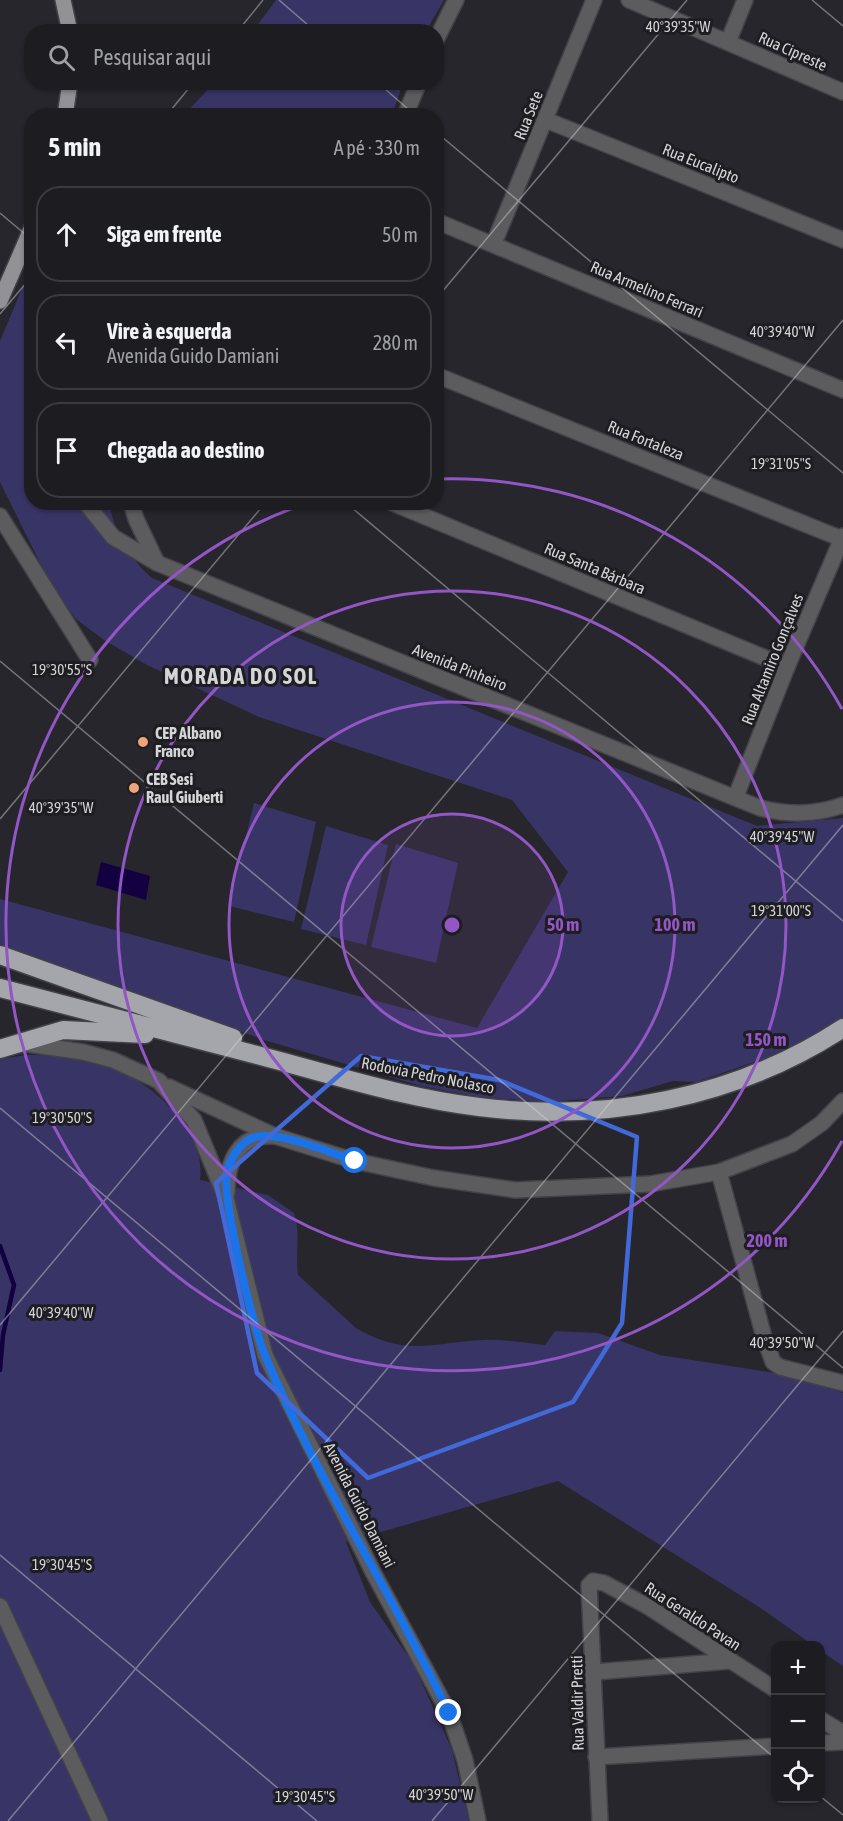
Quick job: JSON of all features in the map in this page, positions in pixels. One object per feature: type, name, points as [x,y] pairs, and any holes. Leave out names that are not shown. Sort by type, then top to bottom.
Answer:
[{"type":"highway","points":[[0,955],[348,1079]]},
{"type":"highway","name":"Rodovia Pedro Nolasco","points":[[0,988],[348,1079],[479,1107],[548,1113],[602,1110],[661,1101],[738,1080],[801,1053],[843,1028]]},
{"type":"highway","points":[[0,1048],[63,1030],[189,1038]]},
{"type":"main road","points":[[63,0],[68,24]]},
{"type":"main road","points":[[66,108],[69,90]]},
{"type":"main road","points":[[0,301],[24,245]]},
{"type":"street","points":[[444,24],[456,0]]},
{"type":"street","name":"Rua Sete","points":[[494,243],[594,0]]},
{"type":"street","name":"Rua Cipreste","points":[[629,0],[843,92]]},
{"type":"street","points":[[728,42],[745,0]]},
{"type":"street","points":[[408,108],[416,90]]},
{"type":"street","name":"Rua Eucalipto","points":[[546,120],[843,240]]},
{"type":"street","name":"Rua Armelino Ferrari","points":[[444,224],[843,390]]},
{"type":"street","name":"Rua Fortaleza","points":[[444,378],[842,537]]},
{"type":"street","name":"Avenida Pinheiro","points":[[91,510],[113,537],[157,563],[736,796],[760,808],[796,815],[843,805]]},
{"type":"street","points":[[133,510],[157,563]]},
{"type":"street","name":"Rua Santa Bárbara","points":[[409,510],[787,667]]},
{"type":"street","points":[[0,516],[90,660]]},
{"type":"street","name":"Rua Altamiro Gonçalves","points":[[736,796],[842,537]]},
{"type":"street","name":"Avenida Guido Damiani","points":[[18,1042],[83,1052],[112,1060],[159,1082],[194,1120],[226,1198],[265,1355],[373,1572],[449,1713],[465,1760],[478,1821]]},
{"type":"street","points":[[159,1082],[275,1136],[355,1161],[434,1178],[515,1190],[650,1184],[719,1172],[767,1156],[792,1144],[822,1123],[843,1101]]},
{"type":"street","name":"Avenida Guido Damiani","points":[[226,1198],[227,1172],[240,1146],[251,1138],[275,1136]]},
{"type":"street","points":[[719,1172],[764,1337],[773,1362],[780,1367],[843,1383]]},
{"type":"street","name":"Rua Geraldo Pavan","points":[[589,1585],[593,1581],[604,1582],[622,1592],[771,1687]]},
{"type":"street","name":"Rua Valdir Pretti","points":[[589,1585],[595,1672],[596,1757],[600,1821]]},
{"type":"street","points":[[0,1606],[100,1821]]},
{"type":"street","points":[[595,1672],[730,1661]]},
{"type":"street","points":[[825,1722],[843,1733]]},
{"type":"street","points":[[825,1743],[843,1742]]},
{"type":"street","points":[[596,1757],[771,1746]]},
{"type":"highlighted area","points":[[361,1056],[499,1080],[637,1137],[622,1323],[573,1402],[368,1478],[257,1373],[216,1183]]},
{"type":"shaded area","points":[[276,0],[444,0],[430,24],[258,24]]},
{"type":"shaded area","points":[[207,90],[401,90],[394,108],[191,108]]},
{"type":"shaded area","points":[[24,284],[24,510],[110,510],[124,544],[152,578],[757,826],[843,818],[843,1020],[813,1042],[696,1082],[673,1081],[622,1096],[547,1102],[480,1097],[421,1086],[264,1040],[0,944],[0,899],[477,1028],[568,872],[512,800],[259,717],[147,665],[104,640],[76,619],[52,587],[0,482],[0,341]]},
{"type":"shaded area","points":[[254,803],[316,822],[294,922],[229,906]]},
{"type":"shaded area","points":[[326,826],[388,845],[366,945],[301,929]]},
{"type":"shaded area","points":[[396,844],[458,863],[436,963],[371,947]]},
{"type":"shaded area","points":[[101,862],[150,876],[146,900],[96,885]]},
{"type":"shaded area","points":[[26,1055],[61,1056],[95,1061],[132,1077],[151,1090],[183,1122],[194,1140],[200,1160],[200,1180],[268,1195],[294,1213],[297,1228],[298,1275],[356,1328],[375,1337],[406,1346],[492,1340],[545,1345],[555,1331],[598,1333],[660,1355],[801,1377],[843,1393],[843,1666],[825,1654],[825,1641],[807,1641],[759,1607],[558,1481],[346,1542],[370,1602],[413,1663],[452,1750],[469,1821],[0,1821],[0,1059]]},
{"type":"waterway","points":[[0,1246],[14,1285],[3,1335],[0,1370]]},
{"type":"place","name":"CEP Albano Franco","points":[[143,742]]},
{"type":"place","name":"CEB Sesi Raul Giuberti","points":[[134,788]]},
{"type":"district","name":"MORADA DO SOL","points":[[241,676]]},
{"type":"route","points":[[355,1161],[275,1136],[251,1138],[240,1146],[229,1165],[226,1198],[250,1301],[265,1355],[274,1376],[373,1572],[449,1713]]}]
